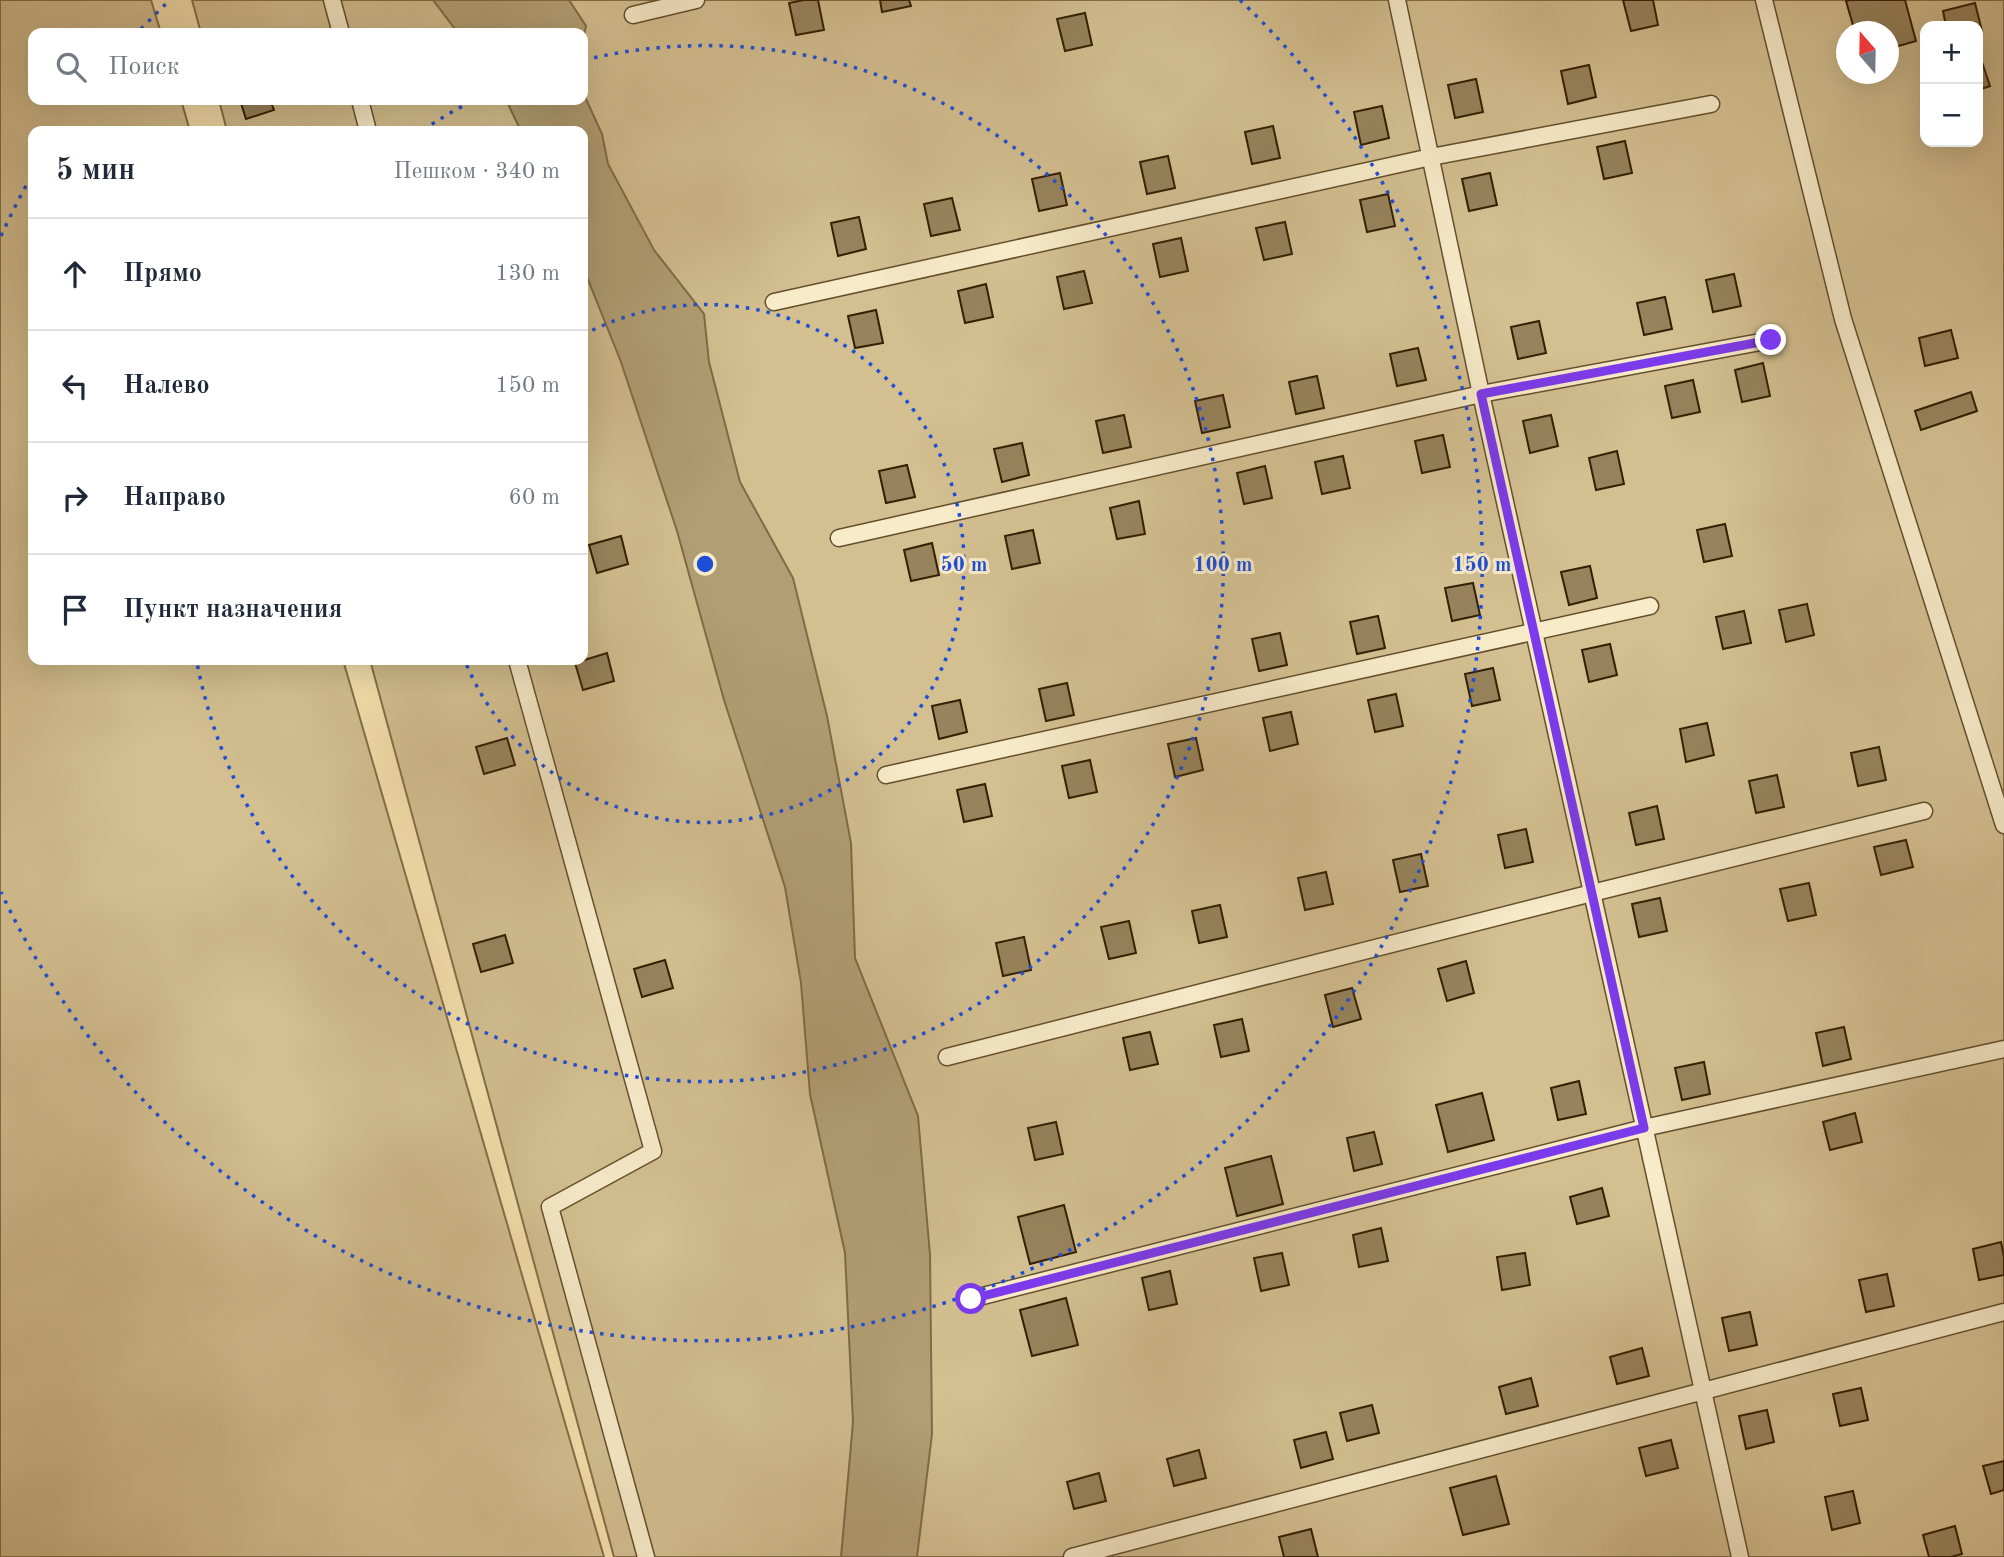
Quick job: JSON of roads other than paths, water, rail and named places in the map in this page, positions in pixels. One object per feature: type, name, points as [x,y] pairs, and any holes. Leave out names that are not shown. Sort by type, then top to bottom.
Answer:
[{"type":"lane","points":[[332,0],[340,28]]},
{"type":"lane","points":[[633,15],[696,0]]},
{"type":"lane","points":[[1397,0],[1481,394],[1740,1557]]},
{"type":"lane","points":[[1764,0],[1843,319],[2004,825]]},
{"type":"lane","points":[[774,302],[1431,157],[1711,104]]},
{"type":"lane","points":[[361,105],[368,126]]},
{"type":"lane","points":[[839,538],[1481,394],[1771,340]]},
{"type":"lane","points":[[886,775],[1650,606]]},
{"type":"lane","points":[[518,665],[653,1151],[550,1207],[646,1557]]},
{"type":"lane","points":[[947,1057],[1924,811]]},
{"type":"lane","points":[[971,1299],[1644,1128],[2004,1049]]},
{"type":"lane","points":[[1072,1557],[2004,1312]]}]
